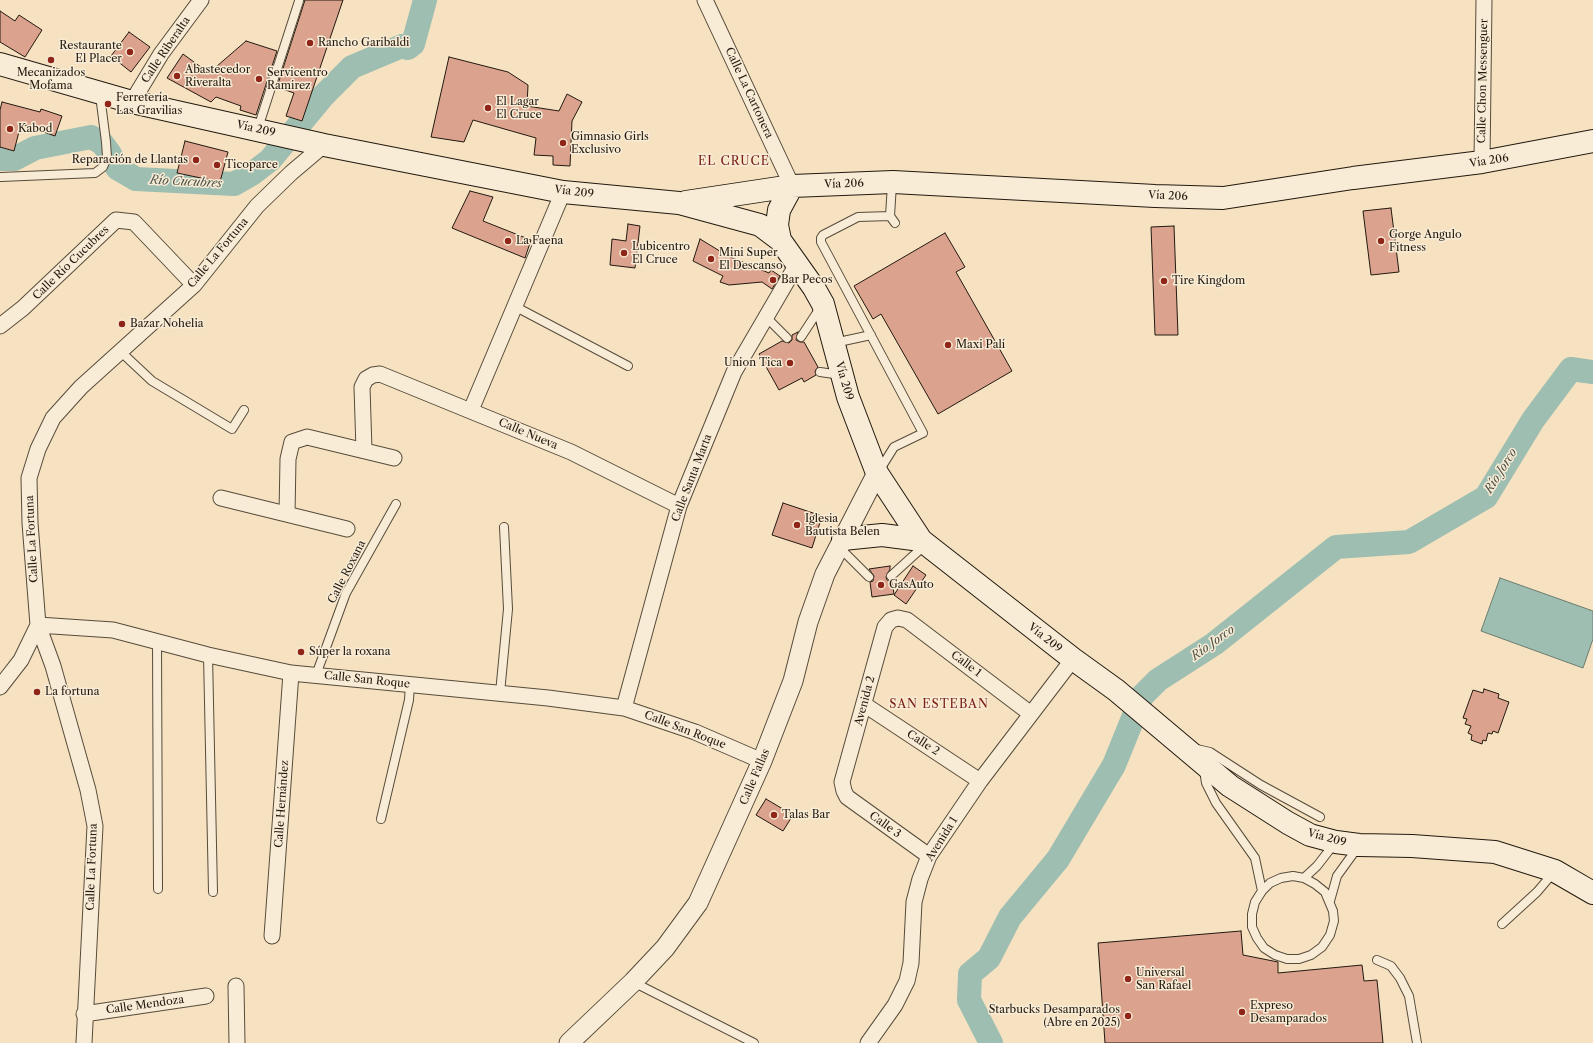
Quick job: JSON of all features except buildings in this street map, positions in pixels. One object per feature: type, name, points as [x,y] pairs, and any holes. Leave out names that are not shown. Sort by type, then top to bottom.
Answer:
[{"type":"main road","name":"Vía 209","points":[[0,64],[132,102],[319,143],[563,192],[679,203],[760,225],[780,240],[822,304],[856,420],[878,473],[923,542],[1073,659],[1116,690],[1230,786],[1259,806],[1310,835],[1336,842],[1359,845],[1412,846],[1495,852],[1555,871],[1593,893]]},
{"type":"main road","name":"Vía 206","points":[[760,225],[763,212],[770,201],[780,192],[792,186],[892,182],[1155,196],[1223,198],[1353,178],[1482,162],[1593,141]]},
{"type":"main road","points":[[679,203],[792,186]]},
{"type":"main road","points":[[780,240],[777,225],[779,210],[792,186]]},
{"type":"main road","points":[[841,543],[882,536],[923,542]]},
{"type":"street","name":"Calle Riberalta","points":[[132,102],[161,54],[201,0]]},
{"type":"street","name":"Calle La Cartonera","points":[[705,0],[792,186]]},
{"type":"street","name":"Calle Chon Messenguer","points":[[1482,162],[1484,0]]},
{"type":"street","name":"Calle La Fortuna","points":[[84,1043],[84,1014],[94,826],[88,790],[59,688],[38,625],[30,524],[30,478],[38,449],[53,418],[81,387],[194,285],[257,206],[319,143]]},
{"type":"street","points":[[471,410],[516,307],[563,192]]},
{"type":"street","name":"Calle Río Cucubres","points":[[0,326],[23,308],[116,220],[134,222],[194,285]]},
{"type":"street","name":"Calle Santa Marta","points":[[624,708],[679,506],[734,372],[767,318],[797,264]]},
{"type":"street","name":"Calle Nueva","points":[[364,450],[362,386],[366,379],[373,375],[380,374],[572,452],[679,506]]},
{"type":"street","points":[[287,514],[288,459],[292,442],[306,437],[394,458]]},
{"type":"street","name":"Calle Fallas","points":[[569,1043],[633,982],[665,948],[698,903],[762,761],[793,681],[808,622],[825,574],[878,473]]},
{"type":"street","points":[[221,498],[347,529]]},
{"type":"street","name":"Avenida 2","points":[[844,791],[842,782],[865,705],[885,627],[890,620],[898,618]]},
{"type":"street","name":"Calle 1","points":[[898,618],[907,620],[1031,714]]},
{"type":"street","points":[[0,687],[21,660],[38,625]]},
{"type":"street","name":"Calle San Roque","points":[[38,625],[113,630],[157,640],[208,655],[291,673],[500,693],[624,708],[695,732],[762,761]]},
{"type":"street","name":"Avenida 1","points":[[868,1043],[895,1006],[907,981],[910,963],[914,902],[920,879],[929,856],[980,781],[1073,659]]},
{"type":"street","name":"Calle Hernández","points":[[272,936],[291,673]]},
{"type":"street","name":"Calle 2","points":[[865,705],[980,781]]},
{"type":"street","name":"Calle 3","points":[[844,791],[847,797],[929,856]]},
{"type":"street","points":[[236,986],[237,1043]]},
{"type":"street","name":"Calle Mendoza","points":[[84,1014],[206,996]]},
{"type":"lane","points":[[264,131],[299,1]]},
{"type":"lane","points":[[1,176],[95,173],[103,167],[107,157],[99,92]]},
{"type":"lane","points":[[878,473],[894,447],[923,433],[821,242],[823,235],[858,217],[893,220],[892,182]]},
{"type":"lane","points":[[801,337],[822,304]]},
{"type":"lane","points":[[516,307],[628,366]]},
{"type":"lane","points":[[767,318],[787,338]]},
{"type":"lane","points":[[834,343],[871,336]]},
{"type":"lane","points":[[120,351],[152,381],[232,429],[244,410]]},
{"type":"lane","points":[[820,372],[842,375]]},
{"type":"lane","name":"Calle Roxana","points":[[316,675],[346,593],[396,504]]},
{"type":"lane","points":[[500,693],[508,609],[504,527]]},
{"type":"lane","points":[[891,576],[923,542]]},
{"type":"lane","points":[[841,543],[869,577]]},
{"type":"lane","points":[[157,640],[158,889]]},
{"type":"lane","points":[[208,655],[213,892]]},
{"type":"lane","points":[[381,819],[409,700],[410,684]]},
{"type":"lane","points":[[1176,739],[1210,752],[1261,785],[1320,816]]},
{"type":"lane","points":[[1202,761],[1206,783],[1216,803],[1255,858],[1262,891]]},
{"type":"lane","points":[[1304,878],[1317,866],[1336,842]]},
{"type":"lane","points":[[1330,901],[1337,876],[1359,845]]},
{"type":"lane","points":[[1502,924],[1537,892],[1555,871]]},
{"type":"lane","points":[[1293,876],[1304,878],[1325,892],[1330,901],[1334,921],[1330,935],[1322,947],[1311,955],[1299,959],[1287,959],[1275,955],[1264,948],[1252,927],[1252,914],[1255,902],[1262,891],[1270,883],[1281,878],[1293,876]]},
{"type":"lane","points":[[1377,960],[1391,966],[1400,978],[1409,996],[1417,1043]]},
{"type":"lane","points":[[633,982],[754,1043]]},
{"type":"shaded area","points":[[1500,578],[1593,611],[1593,639],[1583,668],[1481,631]]},
{"type":"waterway","name":"Río Cucubres","points":[[0,159],[14,159],[35,148],[91,137],[102,143],[110,154],[117,168],[136,179],[234,184],[253,173],[270,160],[323,96],[352,67],[402,46],[408,48],[413,44],[425,0]]},
{"type":"waterway","name":"Río Jorco","points":[[991,1043],[969,1000],[970,974],[989,958],[1010,917],[1058,859],[1114,765],[1142,696],[1158,680],[1214,644],[1336,547],[1409,542],[1486,497],[1533,420],[1571,369],[1593,372]]},
{"type":"place","name":"Rancho Garibaldi","points":[[310,43]]},
{"type":"place","name":"Restaurante El Placer","points":[[130,52]]},
{"type":"place","name":"Mecanizados Mofama","points":[[51,60]]},
{"type":"place","name":"Abastecedor Riveralta","points":[[177,76]]},
{"type":"place","name":"Servicentro Ramirez","points":[[259,79]]},
{"type":"place","name":"Ferretería Las Gravilias","points":[[108,104]]},
{"type":"place","name":"El Lagar El Cruce","points":[[488,108]]},
{"type":"place","name":"Kabod","points":[[10,129]]},
{"type":"place","name":"Gimnasio Girls Exclusivo","points":[[563,143]]},
{"type":"place","name":"Reparación de Llantas","points":[[196,160]]},
{"type":"place","name":"Ticoparce","points":[[217,165]]},
{"type":"place","name":"La Faena","points":[[508,241]]},
{"type":"place","name":"Gorge Angulo Fitness","points":[[1381,241]]},
{"type":"place","name":"Lubicentro El Cruce","points":[[624,253]]},
{"type":"place","name":"Mini Super El Descanso","points":[[711,259]]},
{"type":"place","name":"Bar Pecos","points":[[773,280]]},
{"type":"place","name":"Tire Kingdom","points":[[1164,281]]},
{"type":"place","name":"Bazar Nohelia","points":[[122,324]]},
{"type":"place","name":"Maxi Palí","points":[[948,345]]},
{"type":"place","name":"Union Tica","points":[[790,363]]},
{"type":"place","name":"Iglesia Bautista Belen","points":[[797,525]]},
{"type":"place","name":"GasAuto","points":[[881,585]]},
{"type":"place","name":"Súper la roxana","points":[[301,652]]},
{"type":"place","name":"La fortuna","points":[[37,692]]},
{"type":"place","name":"Talas Bar","points":[[774,815]]},
{"type":"place","name":"Universal San Rafael","points":[[1128,979]]},
{"type":"place","name":"Expreso Desamparados","points":[[1242,1012]]},
{"type":"place","name":"Starbucks Desamparados (Abre en 2025)","points":[[1128,1016]]},
{"type":"district","name":"EL CRUCE","points":[[734,162]]},
{"type":"district","name":"SAN ESTEBAN","points":[[939,705]]}]
